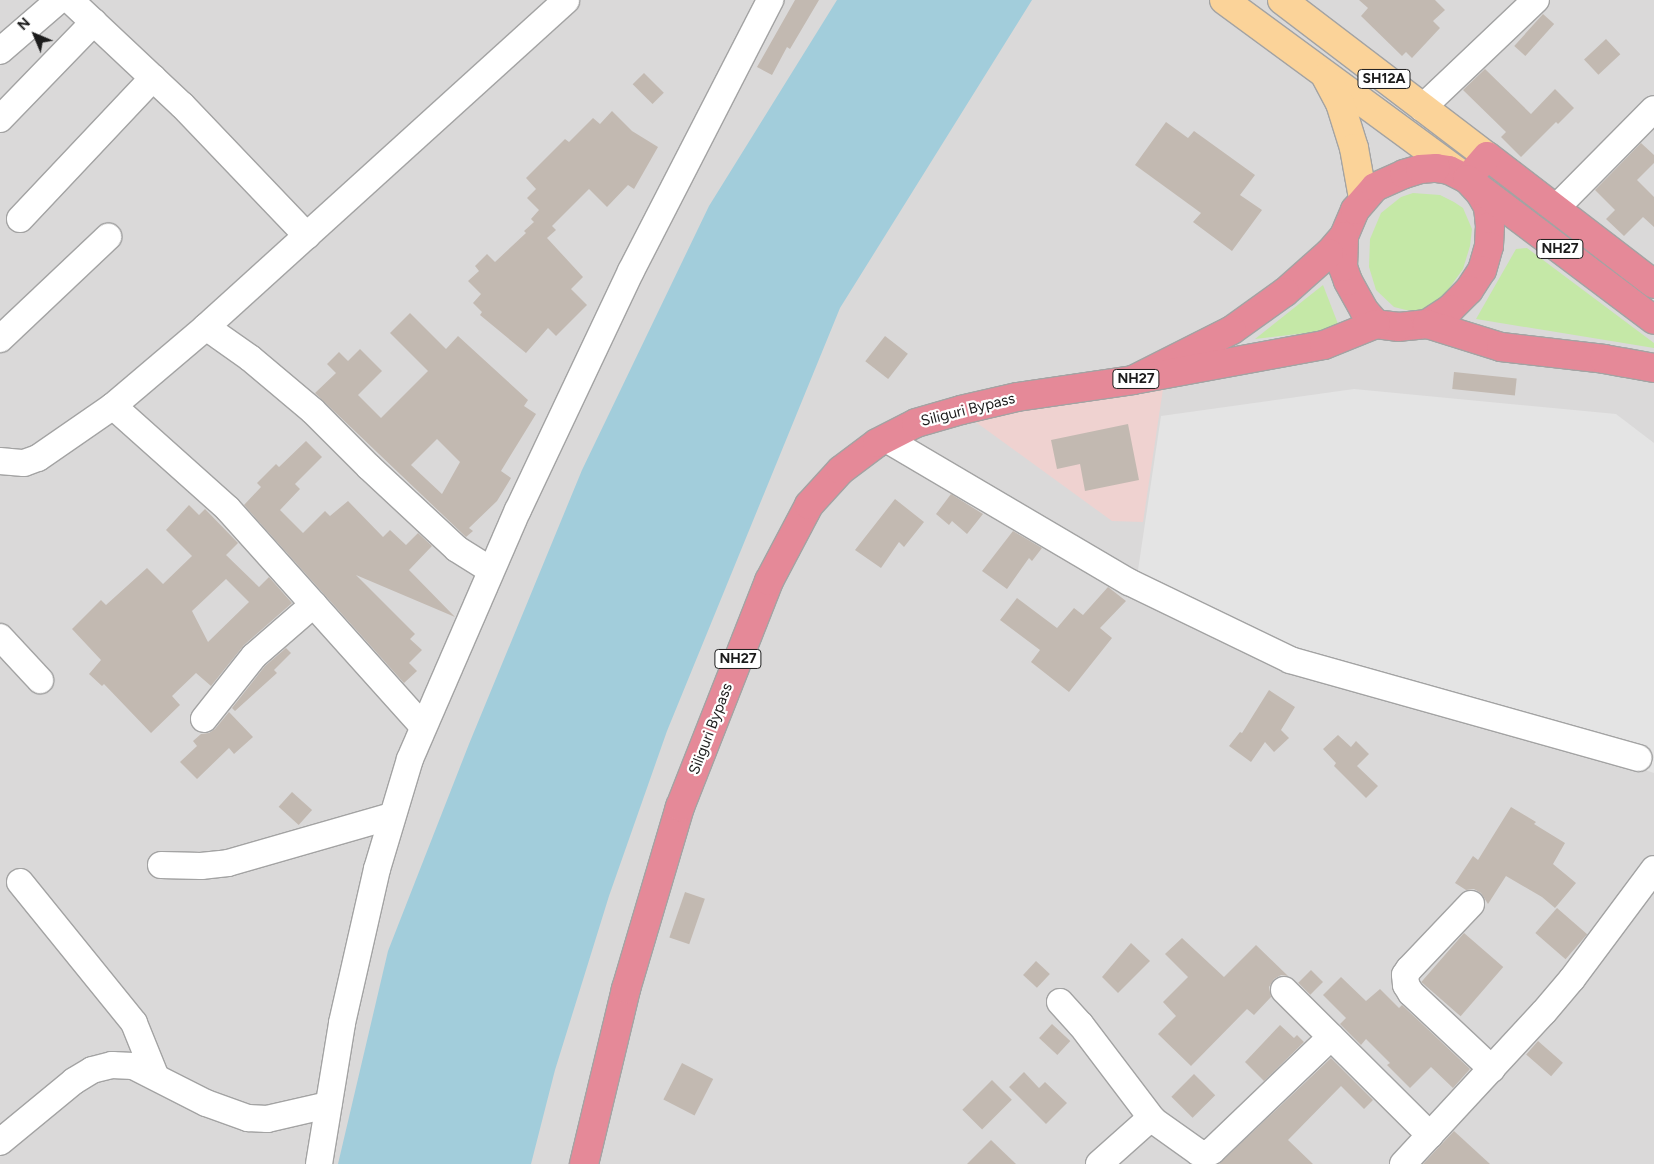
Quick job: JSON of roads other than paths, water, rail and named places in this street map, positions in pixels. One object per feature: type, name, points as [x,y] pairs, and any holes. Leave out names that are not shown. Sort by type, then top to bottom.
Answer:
[{"type":"highway","points":[[1467,179],[1487,156]]},
{"type":"highway","name":"NH27","points":[[1487,156],[1654,284]]},
{"type":"highway","name":"NH27","points":[[1133,380],[1232,330],[1285,292],[1329,253],[1344,236],[1355,210],[1363,198],[1389,179],[1420,169],[1436,168],[1449,170],[1467,179],[1654,320]]},
{"type":"highway","name":"NH27","points":[[1426,324],[1450,309],[1469,290],[1482,270],[1489,246],[1490,226],[1488,208],[1480,193],[1467,179]]},
{"type":"highway","name":"NH27","points":[[1344,236],[1343,267],[1348,281],[1364,310],[1376,324]]},
{"type":"highway","name":"NH27","points":[[1133,380],[1324,345],[1376,324],[1399,327],[1426,324],[1501,347],[1604,359],[1654,368]]},
{"type":"highway","name":"Siliguri Bypass","points":[[584,1164],[626,989],[654,888],[680,807],[769,581],[809,504],[841,470],[886,439],[916,423],[1017,397],[1133,380]]},
{"type":"main road","name":"SH12A","points":[[1224,0],[1467,179]]},
{"type":"main road","name":"SH12A","points":[[1282,0],[1487,156]]},
{"type":"main road","name":"SH12A","points":[[1324,73],[1340,103],[1354,148],[1363,198]]},
{"type":"street","points":[[0,51],[59,0]]},
{"type":"street","points":[[70,0],[153,78],[307,236]]},
{"type":"street","points":[[0,461],[24,463],[38,458],[113,406],[206,327],[566,0]]},
{"type":"street","points":[[319,1164],[342,1023],[392,816],[423,726],[492,570],[631,271],[770,0]]},
{"type":"street","points":[[1422,108],[1536,0]]},
{"type":"street","points":[[0,119],[94,22]]},
{"type":"street","points":[[20,219],[153,78]]},
{"type":"street","points":[[1556,208],[1654,109]]},
{"type":"street","points":[[0,340],[108,237]]},
{"type":"street","points":[[206,327],[250,358],[313,411],[369,467],[457,549],[492,570]]},
{"type":"street","points":[[113,406],[228,509],[423,726]]},
{"type":"street","points":[[886,439],[1129,582],[1290,660],[1638,758]]},
{"type":"street","points":[[204,720],[254,656],[314,604]]},
{"type":"street","points":[[0,637],[40,680]]},
{"type":"street","points":[[160,865],[201,866],[228,863],[392,816]]},
{"type":"street","points":[[1403,1164],[1572,980],[1654,869]]},
{"type":"street","points":[[20,882],[134,1023],[155,1075]]},
{"type":"street","points":[[1471,904],[1405,975],[1406,984],[1410,992],[1492,1069]]},
{"type":"street","points":[[1284,990],[1430,1135]]},
{"type":"street","points":[[1060,1002],[1082,1025],[1154,1120],[1198,1152],[1204,1154],[1212,1151],[1331,1038]]},
{"type":"street","points":[[0,1142],[74,1081],[92,1070],[112,1065],[132,1066],[155,1075],[206,1103],[248,1118],[267,1119],[328,1105]]},
{"type":"street","points":[[1099,1164],[1145,1123],[1154,1120]]},
{"type":"water","points":[[837,0],[1032,0],[840,308],[667,731],[609,896],[555,1070],[531,1164],[338,1164],[388,951],[469,744],[582,470],[709,206]]}]
